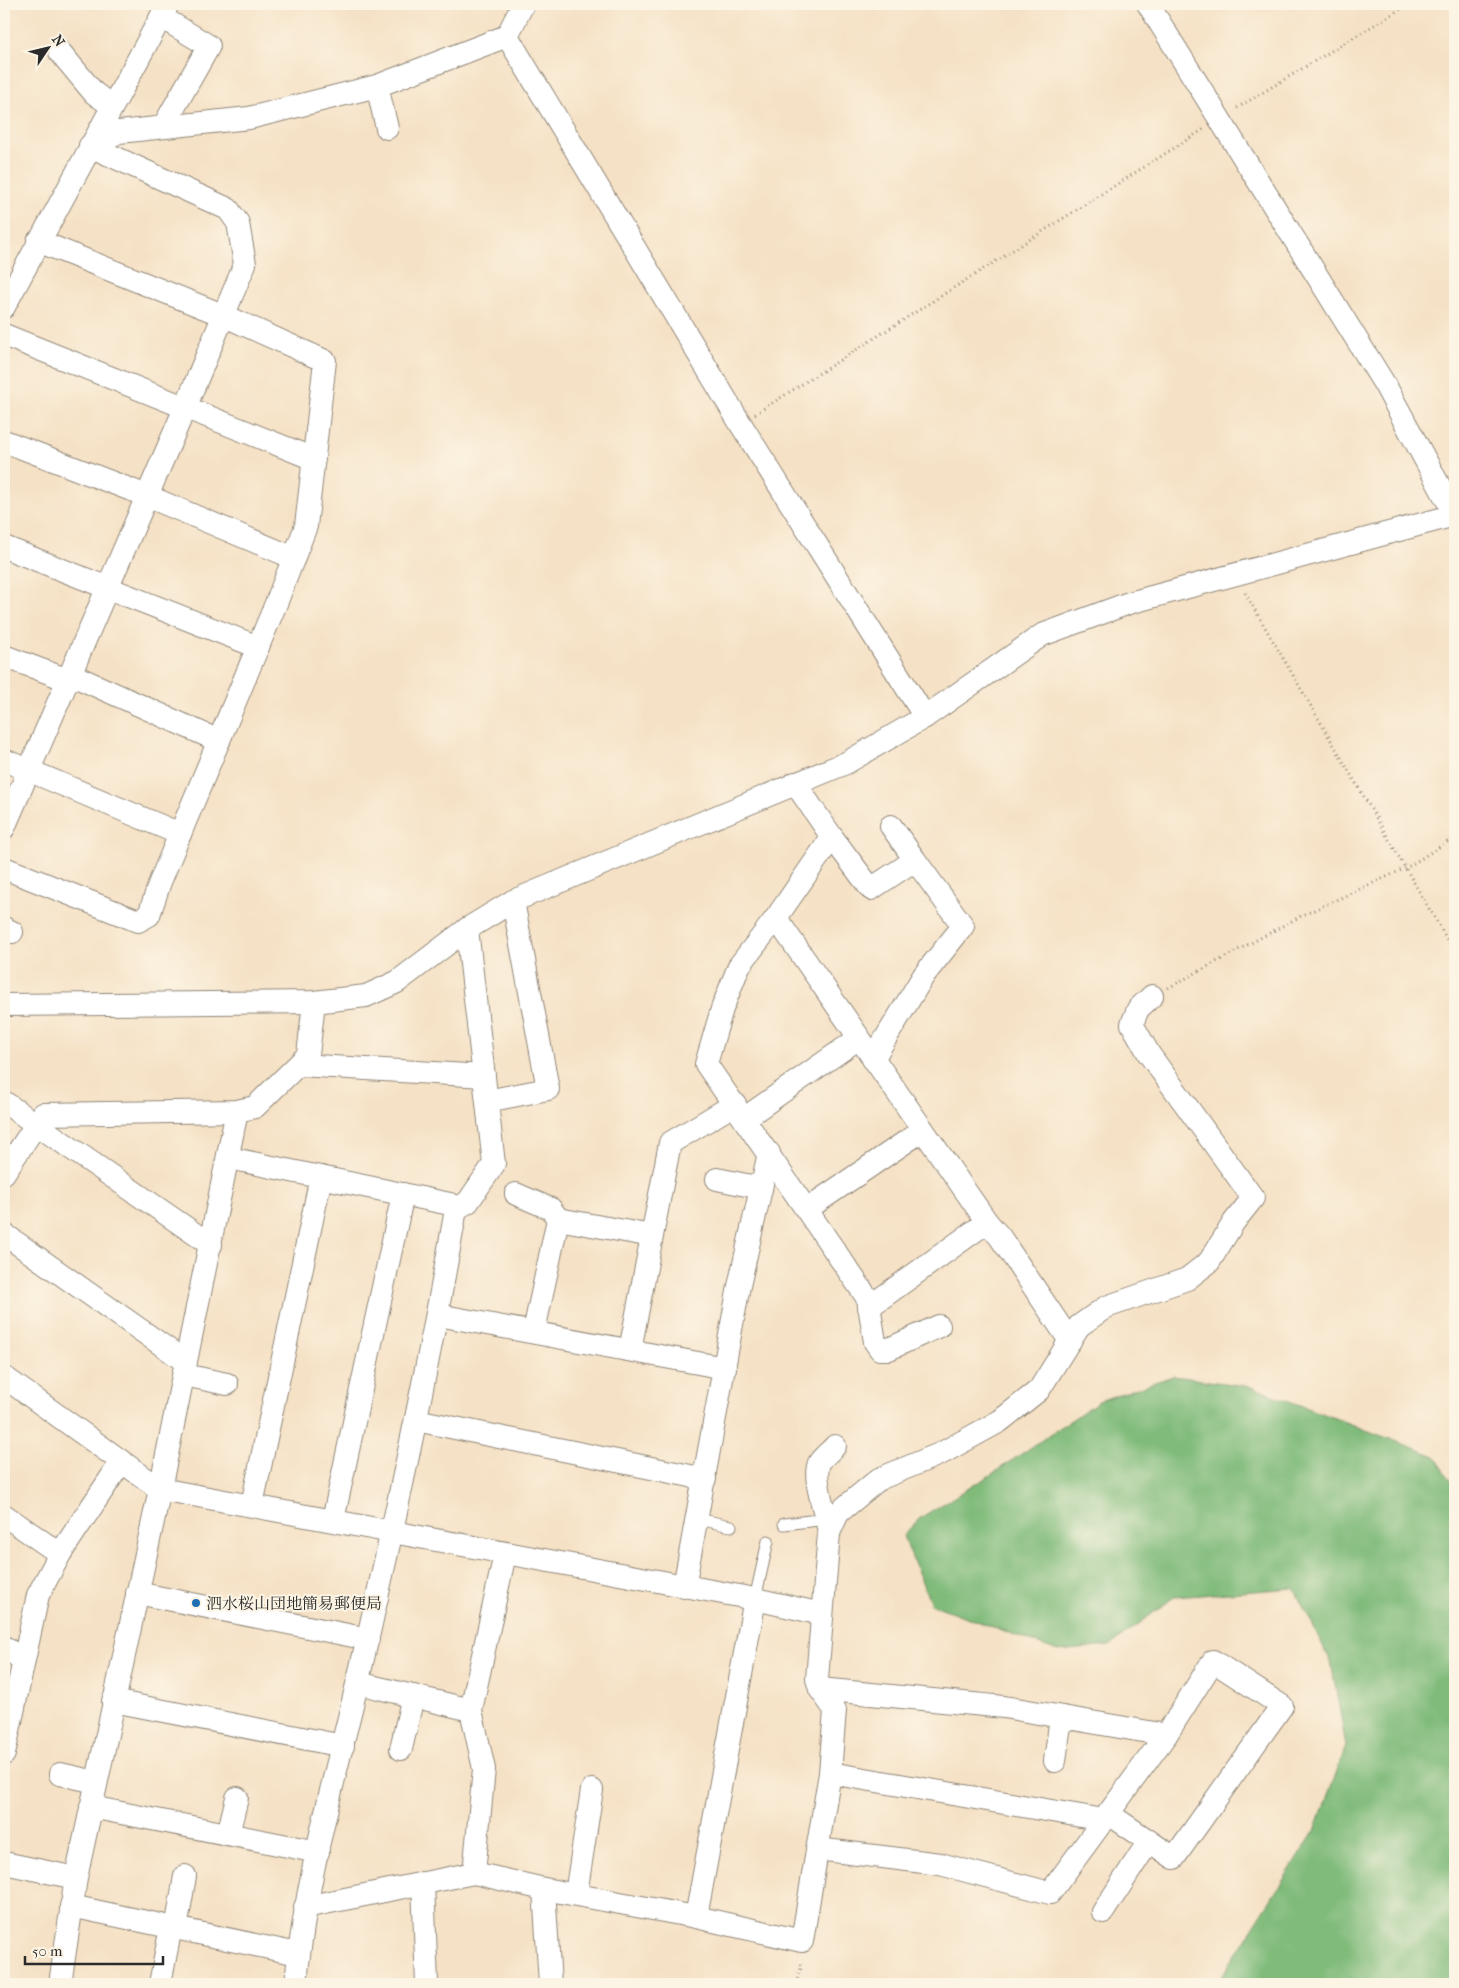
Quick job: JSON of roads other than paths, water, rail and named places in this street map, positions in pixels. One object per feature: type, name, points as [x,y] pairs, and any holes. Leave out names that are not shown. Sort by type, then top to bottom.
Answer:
[{"type":"street","points":[[90,146],[119,132],[249,118],[377,86],[507,36],[523,4]]},
{"type":"street","points":[[4,1005],[314,1002],[366,996],[397,982],[467,928],[513,901],[846,763],[925,717],[1042,635],[1129,603],[1236,576],[1455,515],[1385,384],[1148,4]]},
{"type":"street","points":[[4,307],[164,10],[209,46],[163,128]]},
{"type":"street","points":[[507,36],[740,423],[925,717]]},
{"type":"street","points":[[60,52],[94,93],[112,106]]},
{"type":"street","points":[[377,86],[387,128]]},
{"type":"street","points":[[4,828],[245,264],[238,223],[228,209],[90,146]]},
{"type":"street","points":[[4,868],[138,920],[149,915],[160,882],[258,647],[306,526],[325,361],[224,316],[38,241]]},
{"type":"street","points":[[4,335],[314,459]]},
{"type":"street","points":[[4,441],[147,496],[294,558]]},
{"type":"street","points":[[4,547],[258,647]]},
{"type":"street","points":[[4,656],[69,677],[219,741]]},
{"type":"street","points":[[4,760],[180,834]]},
{"type":"street","points":[[795,784],[871,889],[915,860]]},
{"type":"street","points":[[874,1059],[924,975],[963,926],[891,826]]},
{"type":"street","points":[[832,837],[776,918],[739,966],[722,1009],[706,1064],[769,1153],[868,1300],[875,1342],[880,1349],[889,1349],[939,1326]]},
{"type":"street","points":[[487,1101],[548,1089],[513,901]]},
{"type":"street","points":[[776,918],[986,1222],[1000,1237],[1070,1341]]},
{"type":"street","points":[[456,1209],[468,1202],[494,1164],[467,928]]},
{"type":"street","points":[[828,1526],[838,1513],[879,1479],[942,1453],[1008,1415],[1039,1390],[1079,1326],[1106,1307],[1187,1279],[1209,1262],[1234,1222],[1253,1198],[1149,1054],[1132,1024],[1138,1009],[1152,996]]},
{"type":"street","points":[[4,1173],[43,1114],[238,1111],[255,1108],[308,1055],[314,1002]]},
{"type":"street","points":[[630,1350],[670,1142],[740,1111],[859,1038]]},
{"type":"street","points":[[299,1065],[484,1076]]},
{"type":"street","points":[[4,1102],[211,1245]]},
{"type":"street","points":[[60,1984],[76,1878],[160,1489],[238,1111]]},
{"type":"street","points":[[807,1209],[923,1130]]},
{"type":"street","points":[[684,1587],[739,1286],[769,1153]]},
{"type":"street","points":[[229,1158],[450,1204],[456,1209]]},
{"type":"street","points":[[252,1505],[321,1177]]},
{"type":"street","points":[[717,1179],[761,1188]]},
{"type":"street","points":[[333,1520],[403,1194]]},
{"type":"street","points":[[516,1194],[551,1209],[558,1219],[652,1236]]},
{"type":"street","points":[[296,1984],[305,1907],[393,1531],[438,1315],[456,1209]]},
{"type":"street","points":[[534,1331],[558,1219]]},
{"type":"street","points":[[869,1307],[986,1222]]},
{"type":"street","points":[[4,1234],[185,1369],[227,1384]]},
{"type":"street","points":[[438,1315],[534,1331],[725,1368]]},
{"type":"street","points":[[4,1377],[160,1489],[754,1599],[822,1614]]},
{"type":"street","points":[[416,1420],[705,1479]]},
{"type":"street","points":[[305,1907],[474,1873],[696,1917],[802,1941],[830,1773],[835,1710],[820,1689],[817,1680],[828,1526],[817,1482],[819,1463],[835,1446]]},
{"type":"street","points":[[4,1754],[9,1698],[23,1660],[38,1595],[60,1554],[122,1461]]},
{"type":"street","points":[[4,1514],[60,1554]]},
{"type":"street","points":[[474,1873],[484,1769],[471,1710],[505,1554]]},
{"type":"street","points":[[137,1593],[368,1639]]},
{"type":"street","points":[[696,1917],[754,1599]]},
{"type":"street","points":[[4,1647],[23,1660]]},
{"type":"street","points":[[816,1849],[940,1864],[1050,1893],[1107,1817],[1166,1735],[1213,1661],[1282,1706],[1174,1858],[1107,1817],[830,1773]]},
{"type":"street","points":[[358,1683],[471,1710]]},
{"type":"street","points":[[820,1689],[1004,1707],[1166,1735]]},
{"type":"street","points":[[401,1750],[413,1696]]},
{"type":"street","points":[[113,1700],[343,1746]]},
{"type":"street","points":[[1054,1760],[1061,1717]]},
{"type":"street","points":[[60,1774],[96,1782]]},
{"type":"street","points":[[576,1894],[592,1790]]},
{"type":"street","points":[[228,1834],[237,1798]]},
{"type":"street","points":[[91,1807],[318,1852]]},
{"type":"street","points":[[1103,1912],[1149,1841]]},
{"type":"street","points":[[4,1863],[76,1878]]},
{"type":"street","points":[[160,1984],[185,1876]]},
{"type":"street","points":[[423,1883],[428,1984]]},
{"type":"street","points":[[544,1888],[550,1984]]},
{"type":"street","points":[[71,1906],[298,1954]]},
{"type":"lane","points":[[697,1519],[731,1526]]},
{"type":"lane","points":[[784,1524],[828,1526]]},
{"type":"lane","points":[[754,1599],[768,1541]]},
{"type":"place","name":"泗水桜山団地簡易郵便局","points":[[196,1603]]}]
